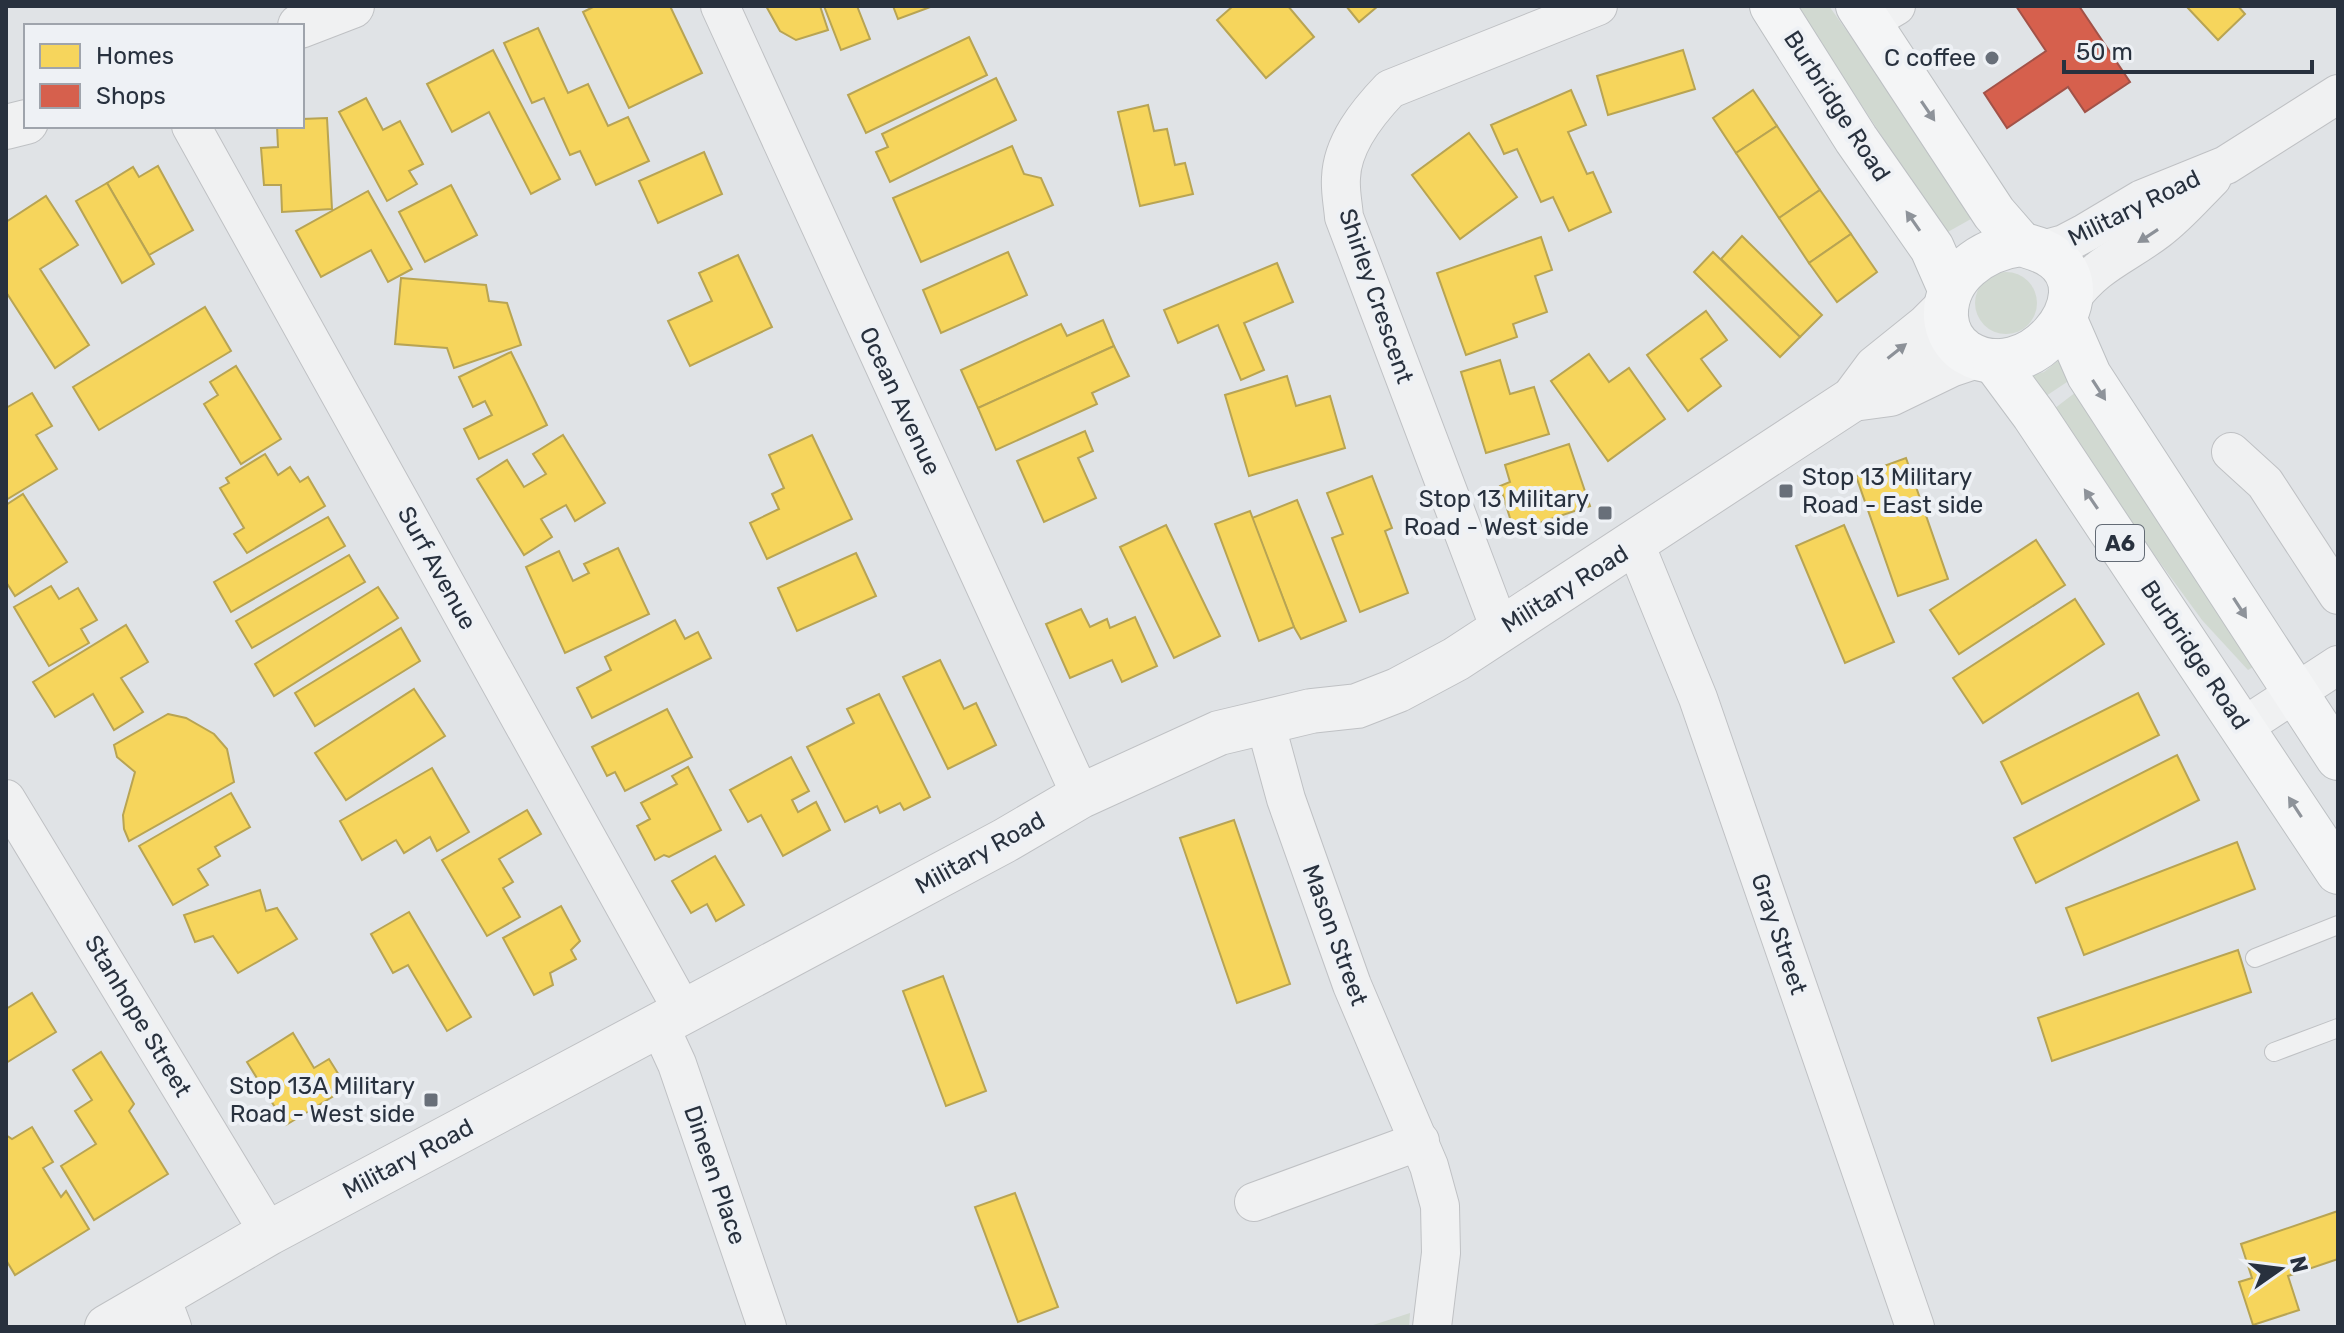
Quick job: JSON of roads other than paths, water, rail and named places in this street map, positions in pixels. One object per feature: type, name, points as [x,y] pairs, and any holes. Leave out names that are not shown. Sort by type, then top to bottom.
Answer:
[{"type":"main road","name":"Burbridge Road","points":[[1772,6],[1856,139],[1932,248],[1948,299]]},
{"type":"main road","name":"A6","points":[[1874,11],[1994,213],[2031,247],[2058,260],[2069,278],[2067,310],[2089,375],[2338,758]]},
{"type":"main road","points":[[1948,299],[1963,271],[1988,252],[2003,246],[2031,247]]},
{"type":"main road","name":"A6","points":[[1948,299],[1947,328],[1959,347],[1984,359]]},
{"type":"main road","points":[[1984,359],[2015,359],[2029,354],[2047,342],[2067,310]]},
{"type":"main road","name":"Burbridge Road","points":[[1984,359],[2042,427],[2338,872]]},
{"type":"street","points":[[304,24],[352,6]]},
{"type":"street","name":"Ocean Avenue","points":[[720,6],[1081,796]]},
{"type":"street","name":"Shirley Crescent","points":[[1500,629],[1344,217],[1341,176],[1349,145],[1370,110],[1390,89],[1598,6]]},
{"type":"street","name":"Military Road","points":[[2031,247],[2064,244],[2142,199],[2226,165],[2338,94]]},
{"type":"street","name":"Surf Avenue","points":[[192,128],[671,1018]]},
{"type":"street","name":"Military Road","points":[[2067,310],[2084,280],[2158,230],[2226,165]]},
{"type":"street","name":"Military Road","points":[[107,1327],[166,1311],[269,1233],[1004,841],[1081,796],[1219,733],[1311,711],[1357,706],[1398,690],[1456,659],[1853,399],[1876,368],[1927,327],[1948,299]]},
{"type":"street","name":"Military Road","points":[[1853,399],[1890,394],[1950,365],[1984,359]]},
{"type":"street","points":[[2231,452],[2265,483],[2338,595]]},
{"type":"street","name":"Gray Street","points":[[1635,544],[1698,698],[1915,1327]]},
{"type":"street","points":[[2243,727],[2338,665]]},
{"type":"street","name":"Mason Street","points":[[1265,722],[1286,799],[1352,985],[1420,1141],[1440,1206],[1441,1253],[1432,1327]]},
{"type":"street","name":"Stanhope Street","points":[[6,799],[269,1233]]},
{"type":"street","name":"Dineen Place","points":[[671,1018],[677,1064],[767,1327]]},
{"type":"street","points":[[1254,1202],[1420,1141]]},
{"type":"lane","points":[[2255,958],[2338,925]]},
{"type":"lane","points":[[2274,1052],[2338,1028]]},
{"type":"place","name":"C coffee","points":[[1992,58]]},
{"type":"place","name":"Stop 13 Military Road - East side","points":[[1786,491]]},
{"type":"place","name":"Stop 13 Military Road - West side","points":[[1605,513]]},
{"type":"place","name":"Stop 13A Military Road - West side","points":[[431,1100]]}]
